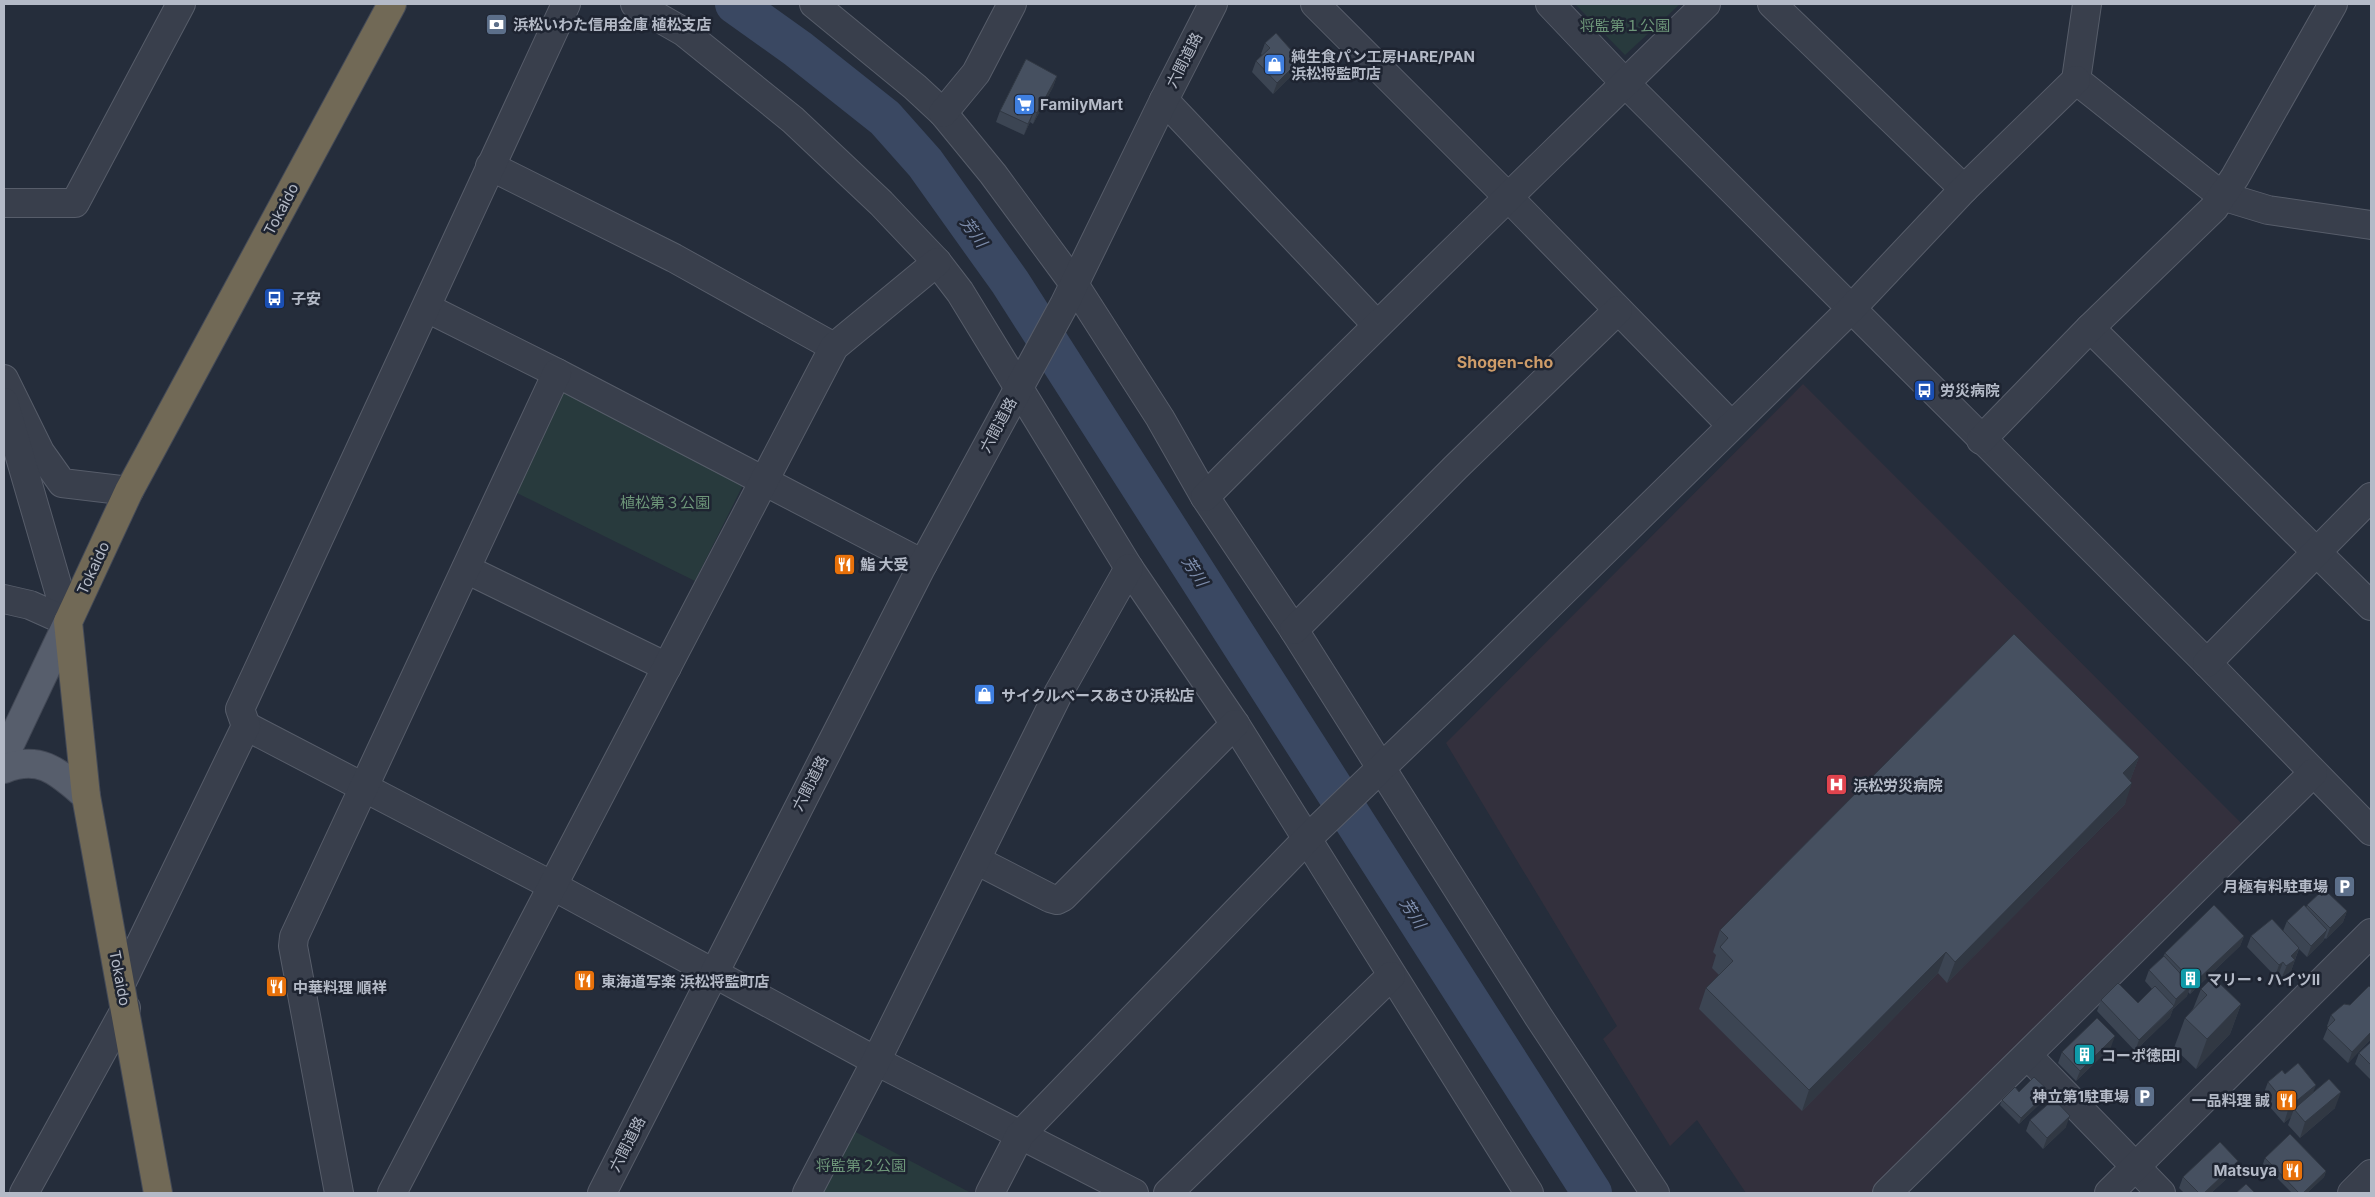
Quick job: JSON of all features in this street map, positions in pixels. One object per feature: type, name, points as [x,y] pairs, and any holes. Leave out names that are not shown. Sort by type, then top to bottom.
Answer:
[{"type":"highway","name":"Tokaido","points":[[158,1193],[124,996],[86,796],[68,622],[129,491],[392,4]]},
{"type":"main road","points":[[4,757],[68,622]]},
{"type":"main road","points":[[4,769],[19,763],[40,764],[58,771],[86,796]]},
{"type":"street","points":[[4,203],[75,204],[181,4]]},
{"type":"street","points":[[566,4],[240,709],[246,726],[554,886],[876,1061],[1134,1193]]},
{"type":"street","points":[[635,4],[684,32],[793,120],[881,203],[937,262],[960,292],[1022,382],[1044,433],[1129,568],[1310,836],[1391,976],[1529,1193]]},
{"type":"street","points":[[943,113],[976,74],[1012,4]]},
{"type":"street","name":"六間道路","points":[[602,1193],[923,564],[1069,295],[1213,4]]},
{"type":"street","points":[[1315,4],[1509,198],[1731,425]]},
{"type":"street","points":[[1550,4],[1625,83],[1981,440],[2207,663],[2371,831]]},
{"type":"street","points":[[1205,497],[1376,324],[1509,198],[1706,4]]},
{"type":"street","points":[[1772,4],[1964,189]]},
{"type":"street","points":[[990,1193],[1020,1135],[1310,836],[1479,674],[1851,309],[1964,189],[2076,80],[2086,4]]},
{"type":"street","points":[[1981,440],[2090,328],[2214,208],[2235,177],[2332,4]]},
{"type":"street","points":[[826,8],[943,113],[993,174],[1069,295],[1160,418],[1205,497],[1294,630],[1377,771],[1655,1193]]},
{"type":"street","points":[[2076,80],[2222,196],[2268,210],[2371,225]]},
{"type":"street","points":[[1164,100],[1376,324]]},
{"type":"street","points":[[490,166],[674,258],[834,347]]},
{"type":"street","points":[[392,1193],[834,347],[937,262]]},
{"type":"street","points":[[427,308],[557,373],[923,564]]},
{"type":"street","points":[[1294,630],[1456,466],[1618,310]]},
{"type":"street","points":[[2090,328],[2371,606]]},
{"type":"street","points":[[339,1193],[293,946],[294,937],[557,373]]},
{"type":"street","points":[[4,379],[40,452],[62,484],[129,491]]},
{"type":"street","points":[[4,402],[68,622]]},
{"type":"street","points":[[4,460],[68,622]]},
{"type":"street","points":[[2207,663],[2318,553],[2371,497]]},
{"type":"street","points":[[807,1193],[876,1061],[1059,692],[1129,568]]},
{"type":"street","points":[[466,569],[667,667]]},
{"type":"street","points":[[4,598],[30,606],[68,622]]},
{"type":"street","points":[[976,860],[1050,898],[1057,900],[1063,897],[1235,724]]},
{"type":"street","points":[[24,1193],[124,996],[246,726]]},
{"type":"street","points":[[1887,1193],[2313,773]]},
{"type":"street","points":[[2109,1193],[2371,932]]},
{"type":"street","points":[[1168,1193],[1391,976]]},
{"type":"street","points":[[2028,1056],[2161,1193]]},
{"type":"street","points":[[2352,1193],[2371,1174]]},
{"type":"shaded area","name":"浜松労災病院","points":[[1803,384],[2244,826],[1873,1193],[1746,1193],[1697,1120],[1670,1146],[1603,1039],[1617,1026],[1446,743]]},
{"type":"green space","name":"将監第１公園","points":[[1575,4],[1680,4],[1625,55]]},
{"type":"green space","name":"植松第３公園","points":[[569,391],[740,475],[742,487],[695,581],[513,491],[561,394]]},
{"type":"green space","name":"将監第２公園","points":[[850,1129],[971,1193],[816,1193]]},
{"type":"building","points":[[1276,33],[1300,60],[1277,83],[1256,61],[1270,48],[1265,43]]},
{"type":"building","name":"FamilyMart","points":[[1026,59],[1057,76],[1037,113],[1034,111],[1028,124],[1000,111]]},
{"type":"building","points":[[2014,634],[2139,757],[2123,773],[2132,783],[1955,962],[1946,952],[1809,1090],[1706,988],[1733,961],[1720,947],[1728,938],[1720,930]]},
{"type":"building","points":[[2324,889],[2347,911],[2330,928],[2307,905]]},
{"type":"building","points":[[2214,905],[2244,936],[2194,983],[2165,953]]},
{"type":"building","points":[[2304,905],[2327,930],[2311,946],[2287,921]]},
{"type":"building","points":[[2272,919],[2299,948],[2291,956],[2295,960],[2286,966],[2283,962],[2279,965],[2251,936]]},
{"type":"building","points":[[2164,956],[2191,985],[2176,999],[2149,970]]},
{"type":"building","points":[[2213,977],[2241,1004],[2207,1039],[2185,1018],[2207,995],[2201,989]]},
{"type":"building","points":[[2118,983],[2138,1003],[2155,986],[2174,1006],[2139,1040],[2101,1000]]},
{"type":"building","points":[[2369,986],[2371,988],[2371,1032],[2352,1052],[2327,1028],[2335,1020],[2331,1015],[2344,1004],[2350,1005]]},
{"type":"building","name":"コーポ徳田I","points":[[2097,1018],[2115,1036],[2080,1071],[2062,1052]]},
{"type":"building","points":[[2371,1042],[2371,1065],[2359,1053]]},
{"type":"building","points":[[2298,1063],[2316,1085],[2289,1107],[2268,1082],[2282,1070],[2285,1074]]},
{"type":"building","points":[[2034,1077],[2049,1091],[2021,1118],[2002,1100],[2015,1087],[2019,1092]]},
{"type":"building","points":[[2329,1079],[2341,1092],[2305,1122],[2294,1109]]},
{"type":"building","points":[[2054,1099],[2070,1116],[2047,1138],[2030,1120]]},
{"type":"building","points":[[2290,1134],[2326,1171],[2303,1193],[2299,1193],[2265,1158]]},
{"type":"building","points":[[2220,1142],[2238,1161],[2204,1193],[2199,1193],[2183,1177]]},
{"type":"building","points":[[2246,1184],[2255,1193],[2236,1193]]},
{"type":"waterway","name":"芳川","points":[[735,4],[798,49],[885,118],[925,163],[1010,282],[1592,1193]]},
{"type":"place","name":"浜松いわた信用金庫 植松支店","points":[[497,24]]},
{"type":"place","name":"純生食パン工房HARE/PAN 浜松将監町店","points":[[1275,65]]},
{"type":"place","name":"FamilyMart","points":[[1024,104]]},
{"type":"place","name":"子安","points":[[275,298]]},
{"type":"place","name":"労災病院","points":[[1924,390]]},
{"type":"place","name":"鮨 大受","points":[[844,564]]},
{"type":"place","name":"サイクルベースあさひ浜松店","points":[[985,695]]},
{"type":"place","name":"浜松労災病院","points":[[1837,785]]},
{"type":"place","name":"月極有料駐車場","points":[[2344,886]]},
{"type":"place","name":"マリー・ハイツII","points":[[2191,979]]},
{"type":"place","name":"東海道写楽 浜松将監町店","points":[[585,981]]},
{"type":"place","name":"中華料理 順祥","points":[[277,987]]},
{"type":"place","name":"コーポ徳田I","points":[[2085,1055]]},
{"type":"place","name":"神立第1駐車場","points":[[2145,1096]]},
{"type":"place","name":"一品料理 誠","points":[[2286,1100]]},
{"type":"place","name":"Matsuya","points":[[2293,1170]]},
{"type":"district","name":"Shogen-cho","points":[[1505,362]]}]
